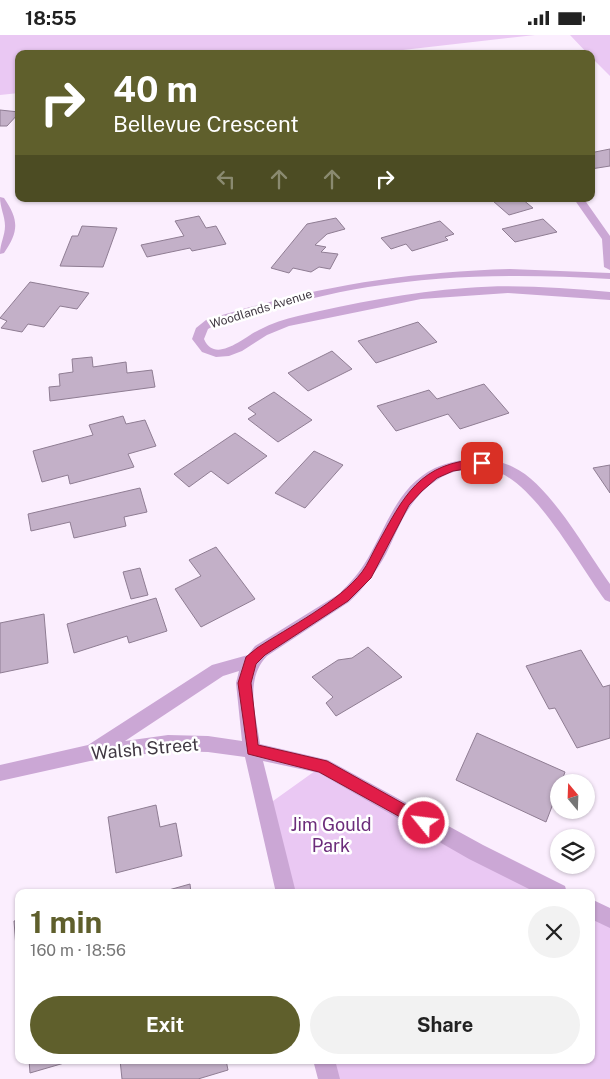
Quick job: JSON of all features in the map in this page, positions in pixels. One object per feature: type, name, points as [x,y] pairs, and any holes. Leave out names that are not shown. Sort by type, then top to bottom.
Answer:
[{"type":"street","points":[[0,200],[6,209],[12,226],[6,243],[0,251]]},
{"type":"street","points":[[580,202],[607,239],[610,267]]},
{"type":"street","name":"Woodlands Avenue","points":[[610,276],[516,271],[439,273],[386,279],[325,290],[238,314],[205,325],[198,333],[198,339],[200,345],[209,351],[218,353],[228,352],[265,331],[286,323],[395,300],[447,293],[499,289],[552,290],[610,296]]},
{"type":"street","points":[[285,889],[252,750],[244,683],[251,661],[261,651],[344,598],[355,588],[367,575],[405,502],[418,488],[433,476],[450,468],[465,464],[482,463],[499,466],[517,475],[535,489],[610,597]]},
{"type":"street","points":[[90,753],[218,670],[251,661]]},
{"type":"street","name":"Walsh Street","points":[[0,773],[90,753],[168,743],[208,744],[252,750],[322,766],[476,852],[550,889]]},
{"type":"street","points":[[595,911],[610,918]]},
{"type":"street","points":[[325,1064],[329,1079]]},
{"type":"green space","points":[[0,35],[535,35],[403,50],[15,50],[15,93],[0,95]]},
{"type":"green space","points":[[570,35],[610,35],[610,76],[595,61],[595,50],[584,50]]},
{"type":"green space","name":"Jim Gould Park","points":[[322,766],[561,889],[285,889],[266,806]]},
{"type":"green space","points":[[595,907],[610,915],[610,1079],[328,1079],[324,1064],[595,1064]]},
{"type":"building","points":[[0,110],[15,112],[15,117],[7,126],[0,126]]},
{"type":"building","points":[[610,149],[610,166],[595,168],[595,152]]},
{"type":"building","points":[[494,202],[526,202],[533,208],[509,215]]},
{"type":"building","points":[[199,216],[206,228],[216,226],[226,244],[192,251],[190,248],[147,257],[141,245],[184,236],[175,221]]},
{"type":"building","points":[[336,218],[345,229],[327,234],[315,245],[326,247],[321,252],[338,254],[330,269],[319,267],[311,272],[293,268],[289,273],[271,268],[307,224]]},
{"type":"building","points":[[543,219],[557,232],[515,242],[502,229]]},
{"type":"building","points":[[440,221],[454,234],[445,237],[448,240],[412,251],[406,244],[391,249],[381,238]]},
{"type":"building","points":[[82,226],[117,228],[103,267],[60,266],[72,236],[78,236]]},
{"type":"building","points":[[30,282],[89,293],[77,309],[60,306],[44,327],[28,324],[22,332],[1,328],[7,321],[0,318]]},
{"type":"building","points":[[418,322],[437,342],[376,363],[358,341]]},
{"type":"building","points":[[332,351],[352,369],[308,391],[288,373]]},
{"type":"building","points":[[92,357],[93,367],[126,362],[127,373],[152,370],[155,387],[50,401],[49,387],[60,386],[59,374],[73,372],[72,359]]},
{"type":"building","points":[[484,384],[509,413],[460,429],[448,414],[396,431],[377,406],[429,390],[437,399]]},
{"type":"building","points":[[274,392],[312,420],[278,442],[248,419],[256,414],[248,408]]},
{"type":"building","points":[[123,416],[126,424],[145,420],[156,446],[128,454],[134,467],[70,484],[68,475],[42,482],[33,451],[93,435],[89,425]]},
{"type":"building","points":[[235,433],[267,456],[228,484],[211,471],[189,487],[174,474]]},
{"type":"building","points":[[314,451],[343,465],[305,508],[275,493]]},
{"type":"building","points":[[610,465],[610,493],[593,468]]},
{"type":"building","points":[[140,488],[147,512],[124,517],[126,526],[74,538],[70,522],[31,531],[28,514]]},
{"type":"building","points":[[216,547],[255,599],[201,627],[175,589],[201,576],[189,560]]},
{"type":"building","points":[[140,568],[148,595],[131,599],[123,572]]},
{"type":"building","points":[[156,598],[167,631],[129,643],[127,636],[74,653],[67,624]]},
{"type":"building","points":[[44,614],[48,663],[0,673],[0,623]]},
{"type":"building","points":[[368,647],[402,677],[336,716],[326,703],[333,697],[312,677],[338,660],[352,658]]},
{"type":"building","points":[[581,650],[603,687],[610,685],[610,738],[577,748],[555,708],[549,709],[526,666]]},
{"type":"building","points":[[477,733],[565,772],[564,774],[550,774],[550,812],[546,822],[456,780]]},
{"type":"building","points":[[156,805],[160,827],[176,823],[182,856],[116,873],[108,817]]},
{"type":"building","points":[[190,884],[191,889],[172,889]]},
{"type":"building","points":[[29,1064],[61,1064],[30,1073]]},
{"type":"building","points":[[120,1064],[227,1064],[228,1070],[198,1079],[122,1079]]},
{"type":"route","points":[[424,823],[322,766],[252,750],[244,683],[251,661],[261,651],[344,598],[367,575],[405,502],[418,488],[433,476],[450,468],[465,464],[482,463]]}]
